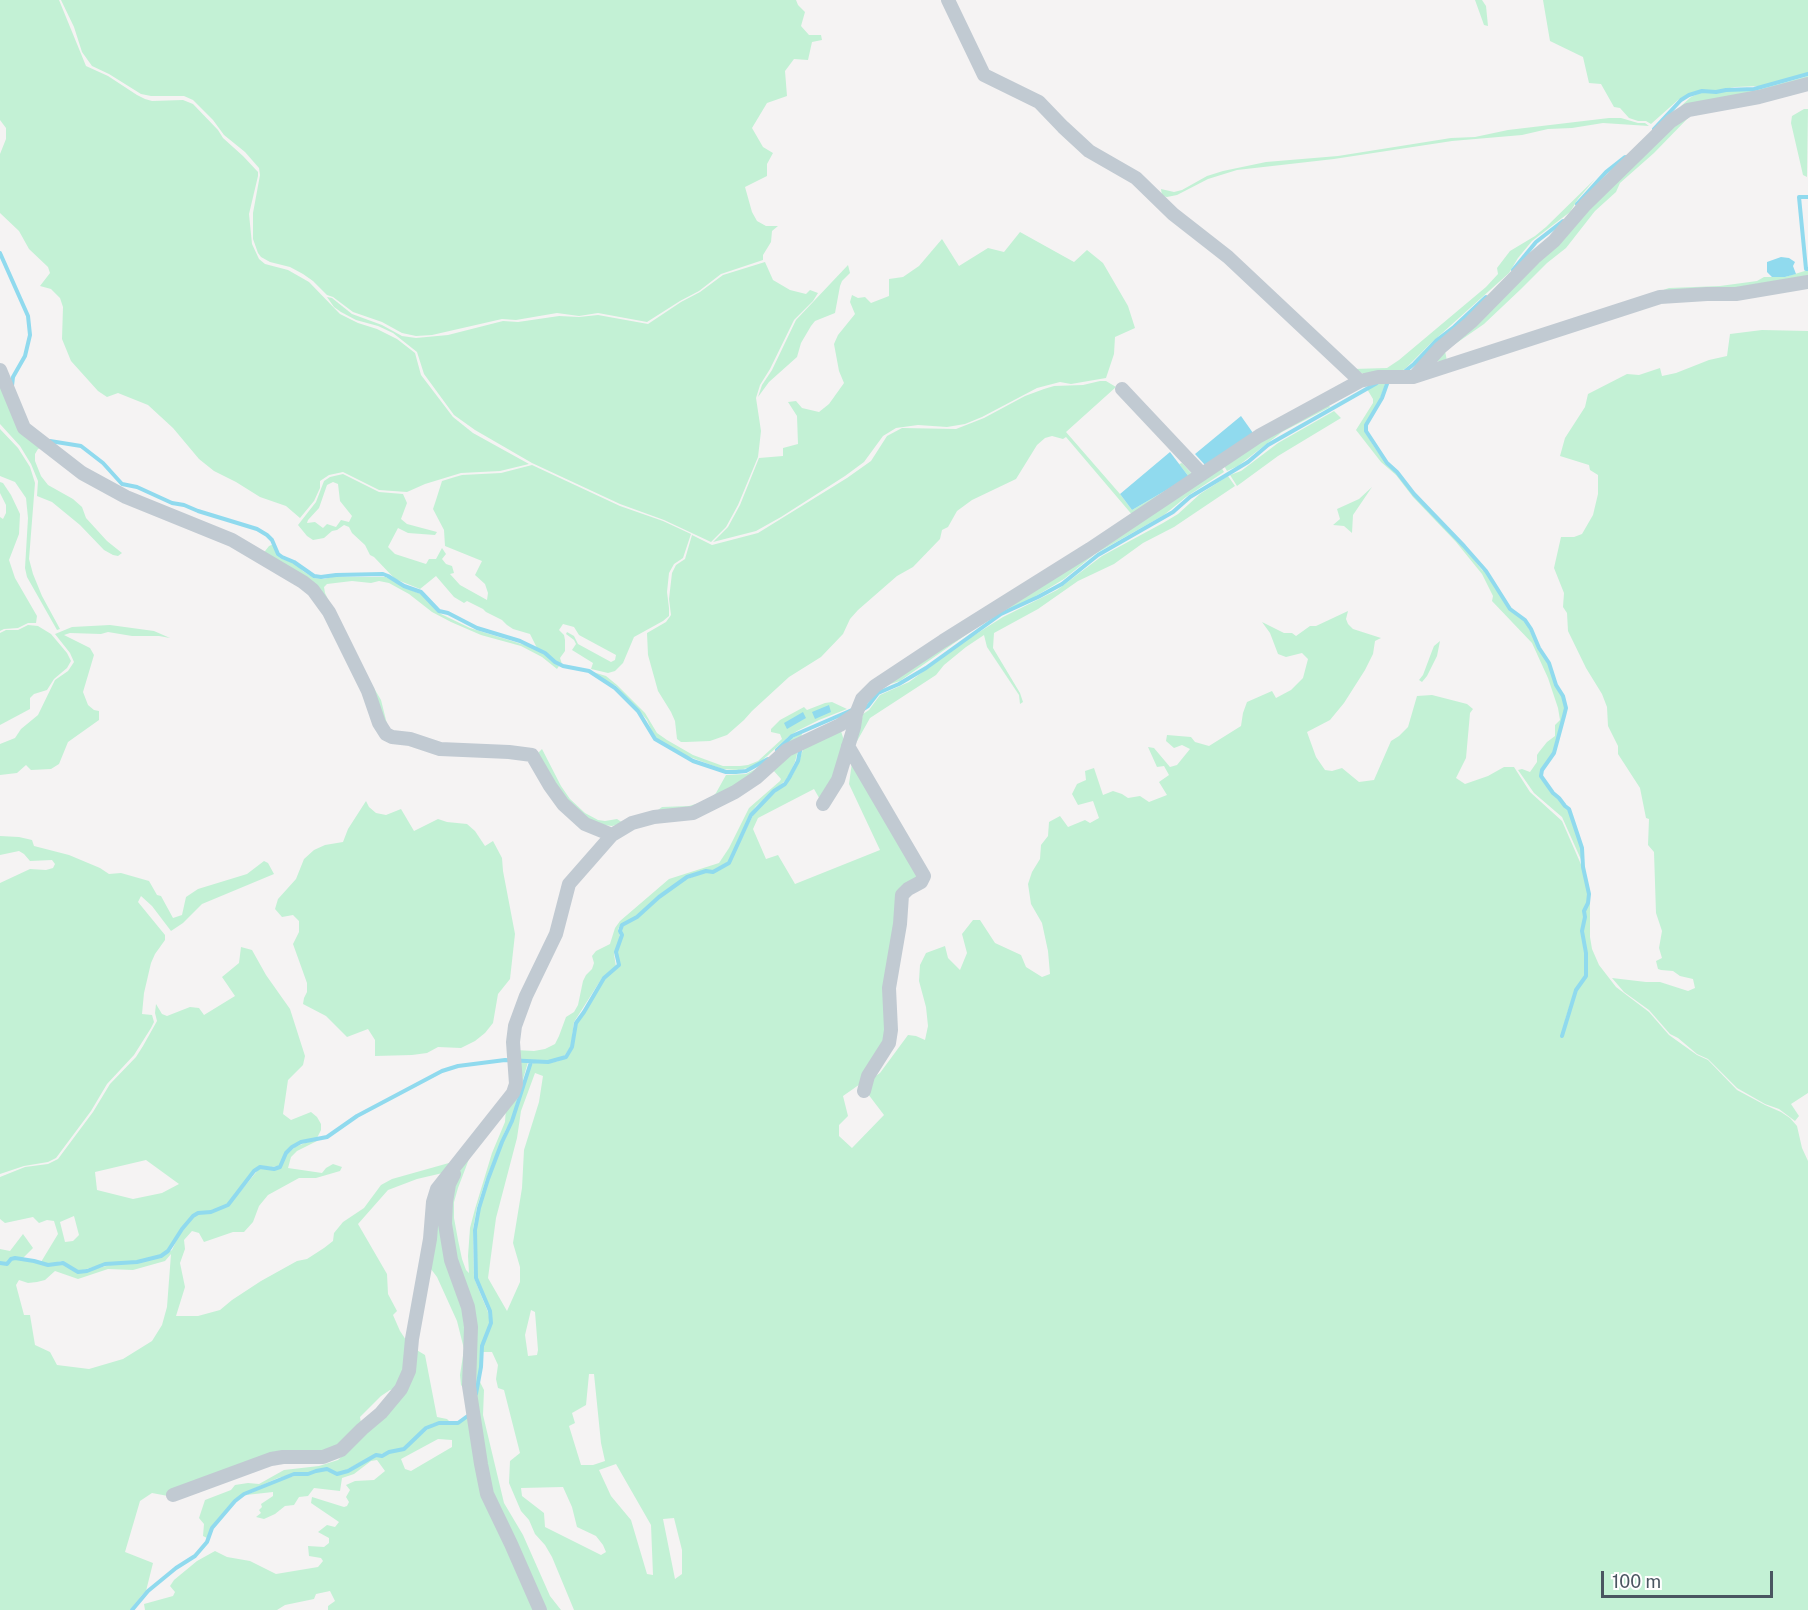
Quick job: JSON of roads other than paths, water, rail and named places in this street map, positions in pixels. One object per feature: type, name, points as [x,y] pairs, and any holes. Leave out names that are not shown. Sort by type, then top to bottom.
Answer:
[{"type":"street","points":[[948,0],[984,75],[1040,102],[1089,151],[1136,178],[1173,214],[1228,257],[1360,381]]},
{"type":"street","points":[[1413,377],[1440,348],[1471,322],[1534,258],[1554,241],[1585,205],[1671,121],[1688,110],[1759,97],[1808,84]]},
{"type":"street","points":[[823,804],[838,780],[862,699],[875,686],[1090,549],[1259,436],[1360,381],[1378,377],[1413,377],[1660,297],[1736,294],[1808,282]]},
{"type":"street","points":[[0,370],[24,428],[82,473],[126,497],[232,540],[313,590],[329,612],[386,734],[440,749],[517,752],[532,755],[563,804],[585,824],[612,835]]},
{"type":"street","points":[[1122,389],[1202,474]]},
{"type":"street","points":[[173,1495],[271,1459],[332,1455],[348,1444],[381,1413],[401,1389],[409,1371],[412,1339],[430,1239],[433,1202],[437,1189],[513,1093],[516,1084],[513,1042],[515,1026],[526,996],[556,934],[569,884],[612,835],[632,823],[654,817],[693,813],[710,805],[756,778],[787,750],[827,733],[856,714]]},
{"type":"street","points":[[848,746],[924,876],[921,882],[902,895],[900,924],[889,988],[891,1030],[889,1043],[868,1076],[864,1090]]},
{"type":"street","points":[[462,1157],[449,1184],[445,1224],[451,1260],[468,1307],[471,1327],[469,1386],[481,1464],[487,1494],[512,1544],[540,1610]]},
{"type":"water","points":[[1781,257],[1795,262],[1793,266],[1796,274],[1772,277],[1767,272],[1767,262]]},
{"type":"water","points":[[1241,416],[1253,433],[1205,465],[1195,454]]},
{"type":"water","points":[[1170,452],[1189,477],[1132,510],[1120,494]]},
{"type":"water","points":[[829,705],[831,712],[815,719],[812,712]]},
{"type":"water","points":[[803,712],[806,718],[787,729],[784,723]]},
{"type":"waterway","points":[[1654,129],[1681,100],[1689,95],[1702,91],[1754,89],[1808,74]]},
{"type":"waterway","points":[[1577,204],[1606,172],[1625,157]]},
{"type":"waterway","points":[[1808,197],[1799,197],[1806,269],[1808,269]]},
{"type":"waterway","points":[[1513,270],[1536,242],[1563,221]]},
{"type":"waterway","points":[[0,253],[28,316],[30,335],[25,356],[13,377],[12,386]]},
{"type":"waterway","points":[[1403,373],[1486,297]]},
{"type":"waterway","points":[[1388,381],[1382,398],[1366,425],[1366,431],[1387,463],[1486,571],[1510,609],[1525,620],[1549,663],[1556,685],[1563,696],[1566,708],[1554,753],[1542,770],[1541,776],[1553,793],[1569,809],[1582,848],[1583,867],[1589,894],[1582,931],[1586,953],[1586,976],[1576,990],[1562,1036]]},
{"type":"waterway","points":[[862,710],[878,693],[926,668],[1001,614],[1062,584],[1098,555],[1173,512],[1190,497],[1248,462],[1268,445],[1377,383]]},
{"type":"waterway","points":[[50,441],[81,446],[103,463],[122,484],[137,487],[172,503],[257,529],[272,540],[278,554],[314,576],[383,574],[404,586],[421,592],[439,611],[448,613],[477,628],[520,641],[545,653],[563,666],[589,671],[615,688],[638,711],[655,739],[693,761],[726,772],[736,772],[746,771],[768,759]]},
{"type":"waterway","points":[[777,750],[792,736],[852,710]]},
{"type":"waterway","points":[[0,1263],[7,1264],[15,1258],[48,1265],[63,1263],[78,1272],[105,1264],[137,1262],[161,1256],[168,1251],[193,1216],[228,1205],[254,1171],[260,1167],[274,1169],[280,1167],[286,1153],[292,1147],[301,1142],[327,1137],[357,1116],[442,1071],[458,1066],[505,1060],[548,1062],[566,1057],[572,1047],[576,1023],[604,978],[619,965],[616,952],[622,935],[620,931],[622,925],[637,917],[659,897],[687,877],[706,871],[713,872],[729,863],[751,815],[789,778],[798,761],[801,746]]},
{"type":"waterway","points":[[476,1394],[482,1346],[491,1323],[490,1311],[476,1278],[475,1230],[488,1179],[512,1121],[531,1062]]},
{"type":"waterway","points":[[132,1610],[148,1591],[195,1556],[207,1542],[212,1528],[244,1494],[294,1474],[308,1474],[327,1469],[337,1474],[348,1471],[376,1455],[382,1456],[404,1449],[426,1428],[439,1423],[458,1423],[469,1415]]}]
